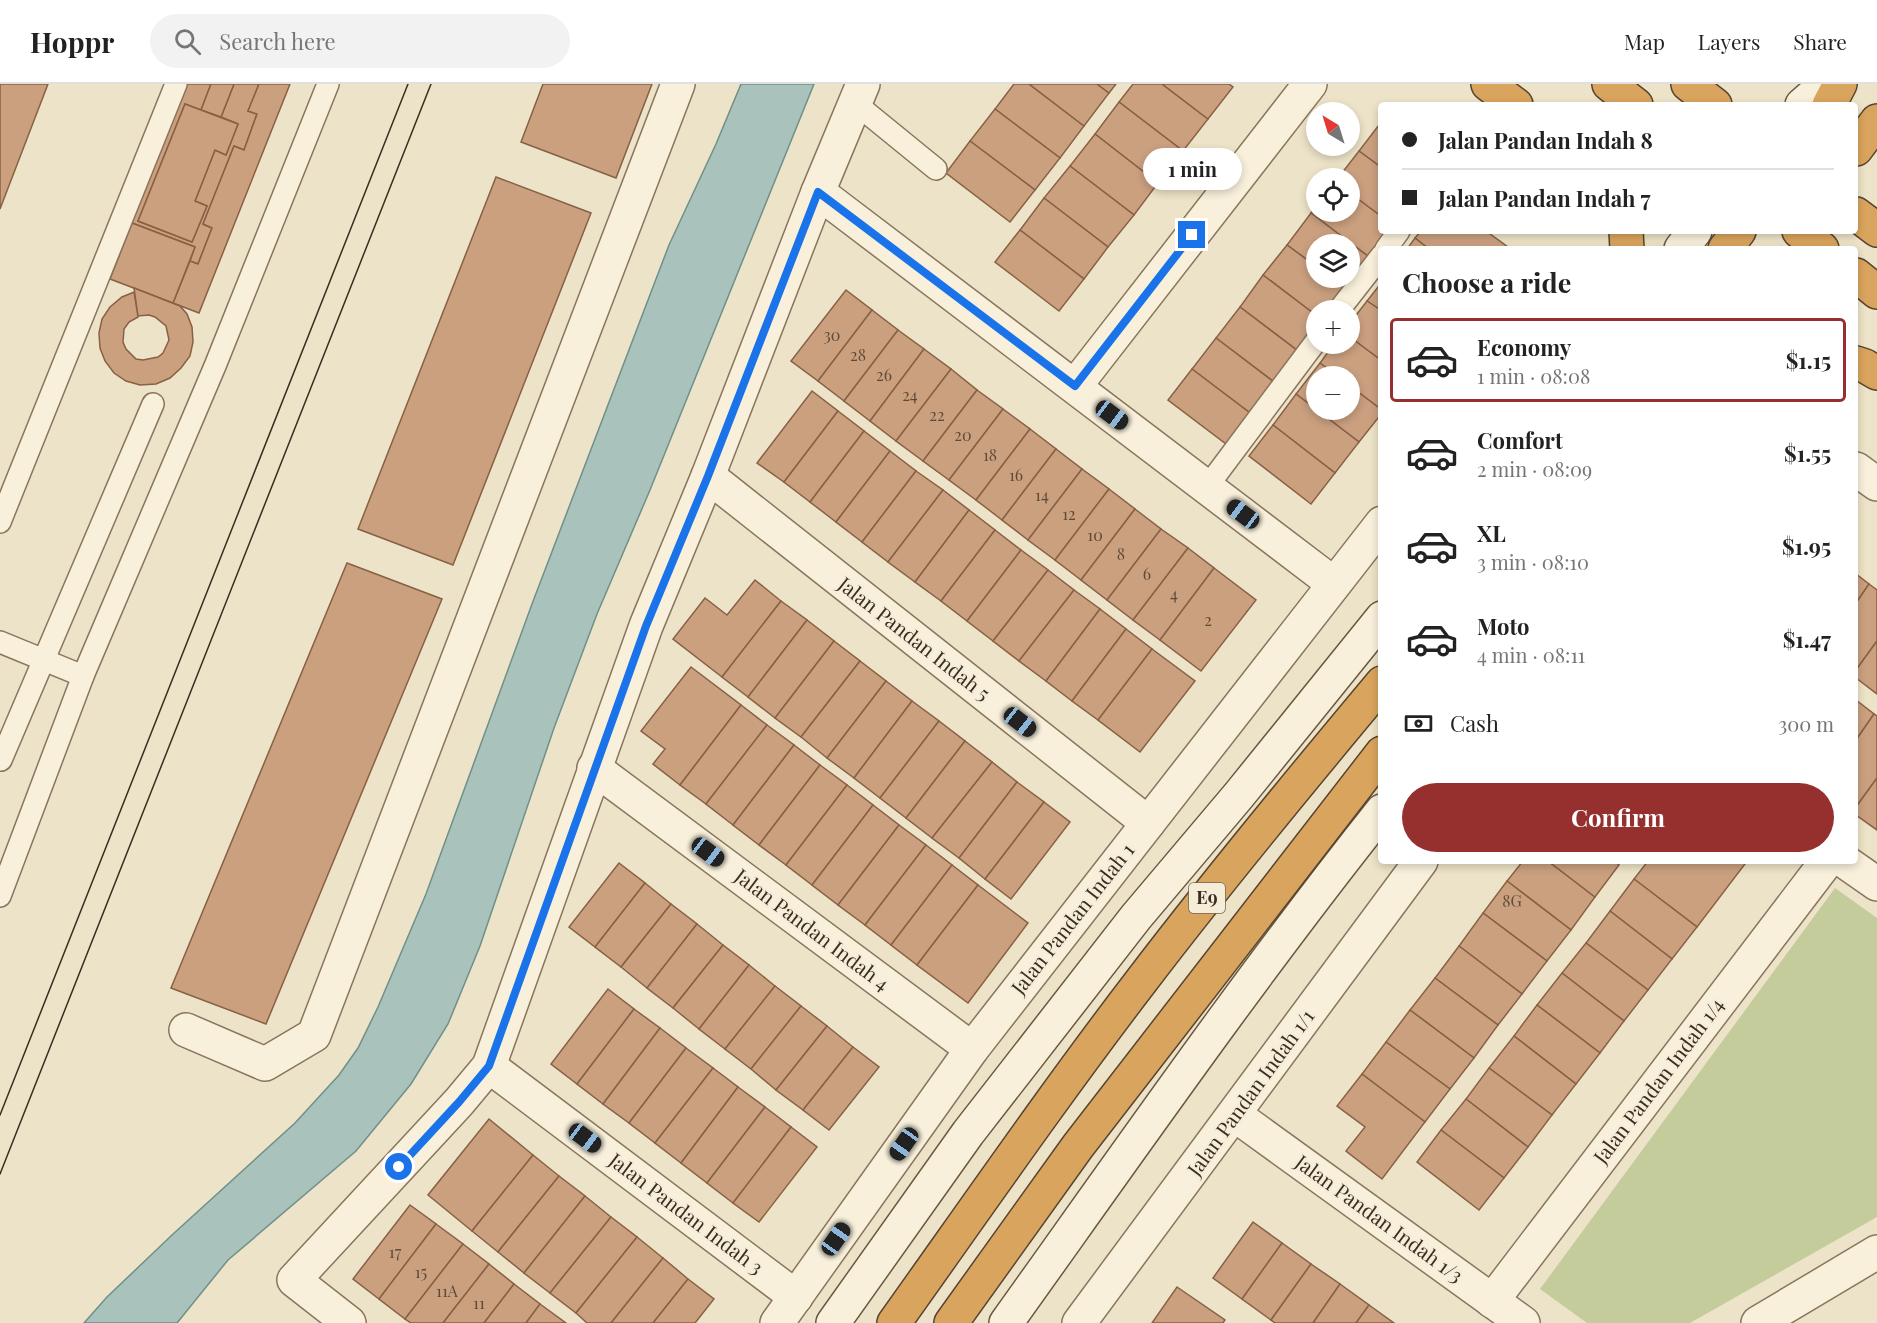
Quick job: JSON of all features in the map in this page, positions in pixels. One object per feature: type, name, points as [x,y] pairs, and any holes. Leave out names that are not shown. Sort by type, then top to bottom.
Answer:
[{"type":"highway","points":[[1488,84],[1512,102]]},
{"type":"highway","points":[[1609,84],[1632,102]]},
{"type":"highway","points":[[1688,84],[1711,102]]},
{"type":"highway","points":[[1831,102],[1840,84]]},
{"type":"highway","points":[[1858,146],[1877,121]]},
{"type":"highway","points":[[1858,215],[1877,230]]},
{"type":"highway","points":[[1727,246],[1737,234]]},
{"type":"highway","points":[[1780,246],[1790,234]]},
{"type":"highway","points":[[1803,234],[1818,246]]},
{"type":"highway","points":[[1858,277],[1877,292]]},
{"type":"highway","points":[[1858,364],[1877,373]]},
{"type":"highway","name":"E9","points":[[894,1323],[1040,1118],[1142,980],[1302,778],[1378,688]]},
{"type":"highway","name":"E9","points":[[951,1323],[1078,1146],[1378,758]]},
{"type":"street","points":[[186,1030],[265,1064],[314,1035],[678,84]]},
{"type":"street","points":[[1075,386],[1310,84]]},
{"type":"street","points":[[1805,102],[1826,84]]},
{"type":"street","points":[[349,1323],[294,1280],[459,1102],[489,1066],[646,626],[708,476],[818,192],[859,94]]},
{"type":"street","points":[[818,192],[1334,584]]},
{"type":"street","points":[[1683,246],[1693,234]]},
{"type":"street","points":[[1858,470],[1877,484]]},
{"type":"street","name":"Jalan Pandan Indah 5","points":[[708,476],[1148,823]]},
{"type":"street","name":"Jalan Pandan Indah 1","points":[[777,1323],[972,1049],[1378,528]]},
{"type":"street","points":[[833,1323],[968,1133],[1136,917],[1239,795],[1378,623]]},
{"type":"street","name":"Jalan Pandan Indah 4","points":[[594,768],[972,1049]]},
{"type":"street","points":[[1006,1323],[1325,882],[1378,816]]},
{"type":"street","name":"Jalan Pandan Indah 1/1","points":[[1079,1323],[1419,864]]},
{"type":"street","name":"Jalan Pandan Indah 1/4","points":[[1492,1301],[1825,864]]},
{"type":"street","points":[[1848,864],[1877,884]]},
{"type":"street","name":"Jalan Pandan Indah 3","points":[[489,1066],[796,1297]]},
{"type":"street","name":"Jalan Pandan Indah 1/3","points":[[1235,1115],[1523,1323]]},
{"type":"street","points":[[1758,1323],[1877,1252]]},
{"type":"lane","points":[[0,522],[176,84]]},
{"type":"lane","points":[[0,896],[83,676],[215,366],[328,84]]},
{"type":"lane","points":[[859,94],[936,169]]},
{"type":"lane","points":[[1388,246],[1398,234]]},
{"type":"lane","points":[[1348,300],[1378,260]]},
{"type":"lane","points":[[1207,486],[1306,354]]},
{"type":"lane","points":[[1,760],[153,404]]},
{"type":"lane","points":[[0,642],[83,676]]},
{"type":"green space","points":[[1835,888],[1877,918],[1877,1217],[1690,1323],[1587,1323],[1540,1289]]},
{"type":"water","points":[[741,84],[814,84],[650,490],[597,614],[554,728],[480,946],[448,1024],[411,1084],[356,1151],[228,1260],[177,1323],[84,1323],[107,1297],[172,1235],[295,1123],[339,1075],[358,1048],[426,894],[532,604],[669,245]]},
{"type":"building","points":[[0,84],[48,84],[0,209]]},
{"type":"building","points":[[186,84],[211,84],[201,110],[185,104],[138,221],[192,242],[207,206],[195,201],[215,150],[226,155],[238,124],[221,117],[234,84],[259,84],[248,111],[257,114],[244,150],[234,146],[203,224],[212,228],[198,264],[190,261],[195,247],[132,223],[126,234]]},
{"type":"building","points":[[211,84],[234,84],[221,117],[201,110]]},
{"type":"building","points":[[259,84],[290,84],[199,313],[173,303],[190,261],[198,264],[212,228],[203,224],[234,146],[244,150],[257,114],[248,111]]},
{"type":"building","points":[[543,84],[652,84],[616,178],[521,142]]},
{"type":"building","points":[[1014,84],[1029,84],[1084,126],[1060,158],[995,109]]},
{"type":"building","points":[[1029,84],[1097,84],[1109,93],[1084,126]]},
{"type":"building","points":[[1097,84],[1116,84],[1109,93]]},
{"type":"building","points":[[1133,84],[1162,84],[1208,119],[1183,151],[1119,102]]},
{"type":"building","points":[[1162,84],[1229,84],[1233,87],[1208,119]]},
{"type":"building","points":[[1119,102],[1183,151],[1158,183],[1095,134]]},
{"type":"building","points":[[185,104],[238,124],[226,155],[215,150],[195,201],[207,206],[192,242],[138,221]]},
{"type":"building","points":[[995,109],[1060,158],[1035,190],[970,141]]},
{"type":"building","points":[[1378,126],[1378,165],[1360,150]]},
{"type":"building","points":[[1095,134],[1158,183],[1134,215],[1070,166]]},
{"type":"building","points":[[970,141],[1035,190],[1010,222],[946,173]]},
{"type":"building","points":[[1360,152],[1378,165],[1378,214],[1360,200],[1360,168],[1346,168],[1355,156],[1360,156]]},
{"type":"building","points":[[1070,166],[1134,215],[1108,247],[1044,198]]},
{"type":"building","points":[[496,177],[591,213],[453,565],[358,529]]},
{"type":"building","points":[[1044,198],[1108,247],[1084,279],[1020,230]]},
{"type":"building","points":[[1360,200],[1378,214],[1378,234],[1393,234],[1384,246],[1378,246],[1378,253],[1373,260],[1360,250],[1360,234],[1339,234],[1323,222],[1360,222]]},
{"type":"building","points":[[1306,220],[1306,222],[1323,222],[1339,234],[1306,234],[1306,259],[1287,245]]},
{"type":"building","points":[[132,223],[195,247],[173,303],[110,279]]},
{"type":"building","points":[[1020,230],[1084,279],[1059,311],[995,262]]},
{"type":"building","points":[[1418,234],[1490,234],[1507,246],[1425,246],[1415,238]]},
{"type":"building","points":[[1415,238],[1425,246],[1409,246]]},
{"type":"building","points":[[1287,245],[1306,259],[1306,288],[1345,288],[1349,291],[1342,300],[1306,300],[1306,308],[1263,275]]},
{"type":"building","points":[[1360,250],[1373,260],[1360,277]]},
{"type":"building","points":[[1263,275],[1306,308],[1306,348],[1302,354],[1240,307]]},
{"type":"building","points":[[1378,287],[1378,308],[1367,301]]},
{"type":"building","points":[[134,288],[180,306],[187,314],[192,327],[193,342],[190,356],[170,378],[156,384],[140,385],[126,381],[114,373],[105,361],[100,348],[99,333],[102,319],[110,307],[122,297],[134,292],[138,317],[129,322],[124,329],[123,342],[126,349],[136,359],[143,360],[158,357],[163,353],[169,340],[166,326],[155,317],[138,316]]},
{"type":"building","points":[[846,290],[872,310],[818,381],[791,361]]},
{"type":"building","points":[[1367,301],[1378,308],[1378,358],[1360,344],[1360,310]]},
{"type":"building","points":[[1240,307],[1302,354],[1278,385],[1216,338]]},
{"type":"building","points":[[872,310],[898,330],[844,401],[818,381]]},
{"type":"building","points":[[898,330],[924,349],[870,421],[844,401]]},
{"type":"building","points":[[1216,338],[1278,385],[1254,416],[1192,369]]},
{"type":"building","points":[[1360,344],[1378,358],[1378,407],[1360,394],[1360,366],[1324,366],[1320,363],[1327,354],[1360,354]]},
{"type":"building","points":[[924,349],[951,369],[896,441],[870,421]]},
{"type":"building","points":[[951,369],[977,390],[923,461],[896,441]]},
{"type":"building","points":[[1192,369],[1254,416],[1230,447],[1168,400]]},
{"type":"building","points":[[1306,381],[1306,402],[1296,394]]},
{"type":"building","points":[[977,390],[1003,409],[949,480],[923,461]]},
{"type":"building","points":[[812,391],[838,411],[784,482],[757,463]]},
{"type":"building","points":[[1296,394],[1306,402],[1306,420],[1330,420],[1359,442],[1335,473],[1273,425]]},
{"type":"building","points":[[1360,394],[1378,407],[1378,418],[1359,442],[1330,420],[1360,420]]},
{"type":"building","points":[[1003,409],[1030,429],[976,500],[949,480]]},
{"type":"building","points":[[838,411],[864,431],[810,502],[784,482]]},
{"type":"building","points":[[1273,425],[1335,473],[1311,504],[1249,456]]},
{"type":"building","points":[[1030,429],[1056,449],[1002,520],[976,500]]},
{"type":"building","points":[[864,431],[890,451],[836,522],[810,502]]},
{"type":"building","points":[[1056,449],[1082,469],[1028,540],[1002,520]]},
{"type":"building","points":[[890,451],[916,471],[862,542],[836,522]]},
{"type":"building","points":[[1082,469],[1109,489],[1055,560],[1028,540]]},
{"type":"building","points":[[916,471],[943,490],[888,562],[862,542]]},
{"type":"building","points":[[1109,489],[1135,509],[1081,580],[1055,560]]},
{"type":"building","points":[[943,490],[969,510],[915,582],[888,562]]},
{"type":"building","points":[[1135,509],[1161,529],[1107,600],[1081,580]]},
{"type":"building","points":[[969,510],[995,530],[941,601],[915,582]]},
{"type":"building","points":[[1161,529],[1188,548],[1133,620],[1107,600]]},
{"type":"building","points":[[995,530],[1021,550],[967,621],[941,601]]},
{"type":"building","points":[[1188,548],[1214,568],[1160,640],[1133,620]]},
{"type":"building","points":[[1021,550],[1048,570],[993,641],[967,621]]},
{"type":"building","points":[[347,563],[442,599],[266,1024],[171,988]]},
{"type":"building","points":[[1214,568],[1256,600],[1201,671],[1160,640]]},
{"type":"building","points":[[1048,570],[1074,590],[1019,661],[993,641]]},
{"type":"building","points":[[1858,576],[1869,584],[1858,600]]},
{"type":"building","points":[[755,580],[781,601],[722,677],[673,639],[705,598],[727,615]]},
{"type":"building","points":[[1869,584],[1877,590],[1877,641],[1858,667],[1858,600]]},
{"type":"building","points":[[1074,590],[1100,609],[1046,681],[1019,661]]},
{"type":"building","points":[[781,601],[807,620],[748,697],[722,677]]},
{"type":"building","points":[[1100,609],[1126,629],[1072,701],[1046,681]]},
{"type":"building","points":[[807,620],[834,641],[775,718],[748,697]]},
{"type":"building","points":[[1126,629],[1152,649],[1098,720],[1072,701]]},
{"type":"building","points":[[834,641],[860,661],[801,737],[775,718]]},
{"type":"building","points":[[1877,641],[1877,694],[1858,680],[1858,667]]},
{"type":"building","points":[[1152,649],[1195,681],[1140,752],[1098,720]]},
{"type":"building","points":[[860,661],[886,681],[827,758],[801,737]]},
{"type":"building","points":[[691,667],[741,705],[680,785],[653,764],[665,749],[641,731]]},
{"type":"building","points":[[886,681],[912,701],[854,778],[827,758]]},
{"type":"building","points":[[912,701],[939,721],[880,798],[854,778]]},
{"type":"building","points":[[1858,702],[1874,714],[1858,737]]},
{"type":"building","points":[[741,705],[767,725],[706,804],[680,785]]},
{"type":"building","points":[[1874,714],[1877,716],[1877,778],[1858,804],[1858,737]]},
{"type":"building","points":[[939,721],[965,741],[906,818],[880,798]]},
{"type":"building","points":[[767,725],[794,745],[733,825],[706,804]]},
{"type":"building","points":[[965,741],[992,762],[932,838],[906,818]]},
{"type":"building","points":[[794,745],[820,765],[759,845],[733,825]]},
{"type":"building","points":[[992,762],[1017,782],[959,858],[932,838]]},
{"type":"building","points":[[820,765],[847,785],[786,865],[759,845]]},
{"type":"building","points":[[1877,778],[1877,830],[1858,816],[1858,804]]},
{"type":"building","points":[[1017,782],[1044,802],[985,879],[959,858]]},
{"type":"building","points":[[847,785],[873,805],[812,885],[786,865]]},
{"type":"building","points":[[1044,802],[1070,822],[1011,899],[985,879]]},
{"type":"building","points":[[873,805],[899,825],[838,905],[812,885]]},
{"type":"building","points":[[899,825],[926,845],[865,925],[838,905]]},
{"type":"building","points":[[926,845],[952,865],[891,945],[865,925]]},
{"type":"building","points":[[619,863],[645,883],[595,947],[569,927]]},
{"type":"building","points":[[1521,864],[1552,864],[1595,897],[1571,930],[1507,881]]},
{"type":"building","points":[[1552,864],[1618,864],[1595,897]]},
{"type":"building","points":[[1646,864],[1745,864],[1697,927],[1634,879]]},
{"type":"building","points":[[952,865],[978,885],[917,965],[891,945]]},
{"type":"building","points":[[1634,879],[1697,927],[1672,959],[1610,911]]},
{"type":"building","points":[[1507,881],[1571,930],[1547,961],[1483,913]]},
{"type":"building","points":[[645,883],[671,904],[621,967],[595,947]]},
{"type":"building","points":[[978,885],[1028,923],[968,1003],[917,965]]},
{"type":"building","points":[[671,904],[697,924],[647,988],[621,967]]},
{"type":"building","points":[[1610,911],[1672,959],[1648,990],[1586,943]]},
{"type":"building","points":[[1483,913],[1547,961],[1522,994],[1459,946]]},
{"type":"building","points":[[697,924],[723,945],[673,1008],[647,988]]},
{"type":"building","points":[[1586,943],[1648,990],[1624,1021],[1562,973]]},
{"type":"building","points":[[723,945],[749,965],[699,1029],[673,1008]]},
{"type":"building","points":[[1459,946],[1522,994],[1498,1025],[1435,978]]},
{"type":"building","points":[[749,965],[775,986],[725,1049],[699,1029]]},
{"type":"building","points":[[1562,973],[1624,1021],[1600,1053],[1537,1005]]},
{"type":"building","points":[[1435,978],[1498,1025],[1474,1058],[1410,1010]]},
{"type":"building","points":[[775,986],[801,1006],[751,1069],[725,1049]]},
{"type":"building","points":[[608,989],[634,1009],[577,1084],[551,1064]]},
{"type":"building","points":[[1537,1005],[1600,1053],[1576,1084],[1514,1036]]},
{"type":"building","points":[[801,1006],[827,1026],[776,1090],[751,1069]]},
{"type":"building","points":[[634,1009],[660,1028],[603,1104],[577,1084]]},
{"type":"building","points":[[1410,1010],[1474,1058],[1450,1089],[1386,1042]]},
{"type":"building","points":[[827,1026],[853,1047],[803,1110],[776,1090]]},
{"type":"building","points":[[660,1028],[686,1048],[629,1123],[603,1104]]},
{"type":"building","points":[[1514,1036],[1576,1084],[1552,1115],[1489,1068]]},
{"type":"building","points":[[1386,1042],[1450,1089],[1425,1122],[1362,1074]]},
{"type":"building","points":[[853,1047],[879,1067],[829,1130],[803,1110]]},
{"type":"building","points":[[686,1048],[713,1068],[655,1143],[629,1123]]},
{"type":"building","points":[[713,1068],[738,1087],[681,1163],[655,1143]]},
{"type":"building","points":[[1489,1068],[1552,1115],[1528,1147],[1466,1099]]},
{"type":"building","points":[[1362,1074],[1425,1122],[1382,1179],[1346,1151],[1365,1127],[1337,1106]]},
{"type":"building","points":[[738,1087],[765,1107],[707,1183],[681,1163]]},
{"type":"building","points":[[1466,1099],[1528,1147],[1504,1178],[1441,1130]]},
{"type":"building","points":[[765,1107],[791,1127],[733,1203],[707,1183]]},
{"type":"building","points":[[489,1119],[533,1155],[472,1231],[428,1195]]},
{"type":"building","points":[[791,1127],[817,1147],[759,1222],[733,1203]]},
{"type":"building","points":[[1441,1130],[1504,1178],[1479,1210],[1417,1162]]},
{"type":"building","points":[[533,1155],[559,1176],[498,1252],[472,1231]]},
{"type":"building","points":[[559,1176],[585,1196],[524,1273],[498,1252]]},
{"type":"building","points":[[585,1196],[611,1217],[550,1293],[524,1273]]},
{"type":"building","points":[[410,1205],[436,1224],[379,1299],[353,1279]]},
{"type":"building","points":[[611,1217],[637,1237],[576,1313],[550,1293]]},
{"type":"building","points":[[1253,1222],[1282,1243],[1242,1299],[1213,1278]]},
{"type":"building","points":[[436,1224],[463,1244],[405,1319],[379,1299]]},
{"type":"building","points":[[637,1237],[663,1258],[611,1323],[587,1323],[576,1313]]},
{"type":"building","points":[[1282,1243],[1311,1264],[1271,1320],[1242,1299]]},
{"type":"building","points":[[463,1244],[489,1264],[443,1323],[411,1323],[405,1319]]},
{"type":"building","points":[[663,1258],[688,1279],[653,1323],[611,1323]]},
{"type":"building","points":[[489,1264],[514,1284],[484,1323],[443,1323]]},
{"type":"building","points":[[1311,1264],[1340,1284],[1313,1323],[1275,1323],[1271,1320]]},
{"type":"building","points":[[688,1279],[714,1299],[695,1323],[653,1323]]},
{"type":"building","points":[[514,1284],[540,1304],[526,1323],[484,1323]]},
{"type":"building","points":[[1340,1284],[1369,1305],[1356,1323],[1313,1323]]},
{"type":"building","points":[[1177,1287],[1225,1320],[1223,1323],[1152,1323]]},
{"type":"building","points":[[540,1304],[566,1323],[526,1323]]},
{"type":"building","points":[[1369,1305],[1394,1323],[1356,1323]]},
{"type":"tram line","points":[[0,1115],[408,84]]},
{"type":"tram line","points":[[0,1174],[431,84]]},
{"type":"route","points":[[399,1167],[489,1066],[501,1038],[552,887],[646,626],[708,476],[818,192],[1075,386],[1192,235]]}]
